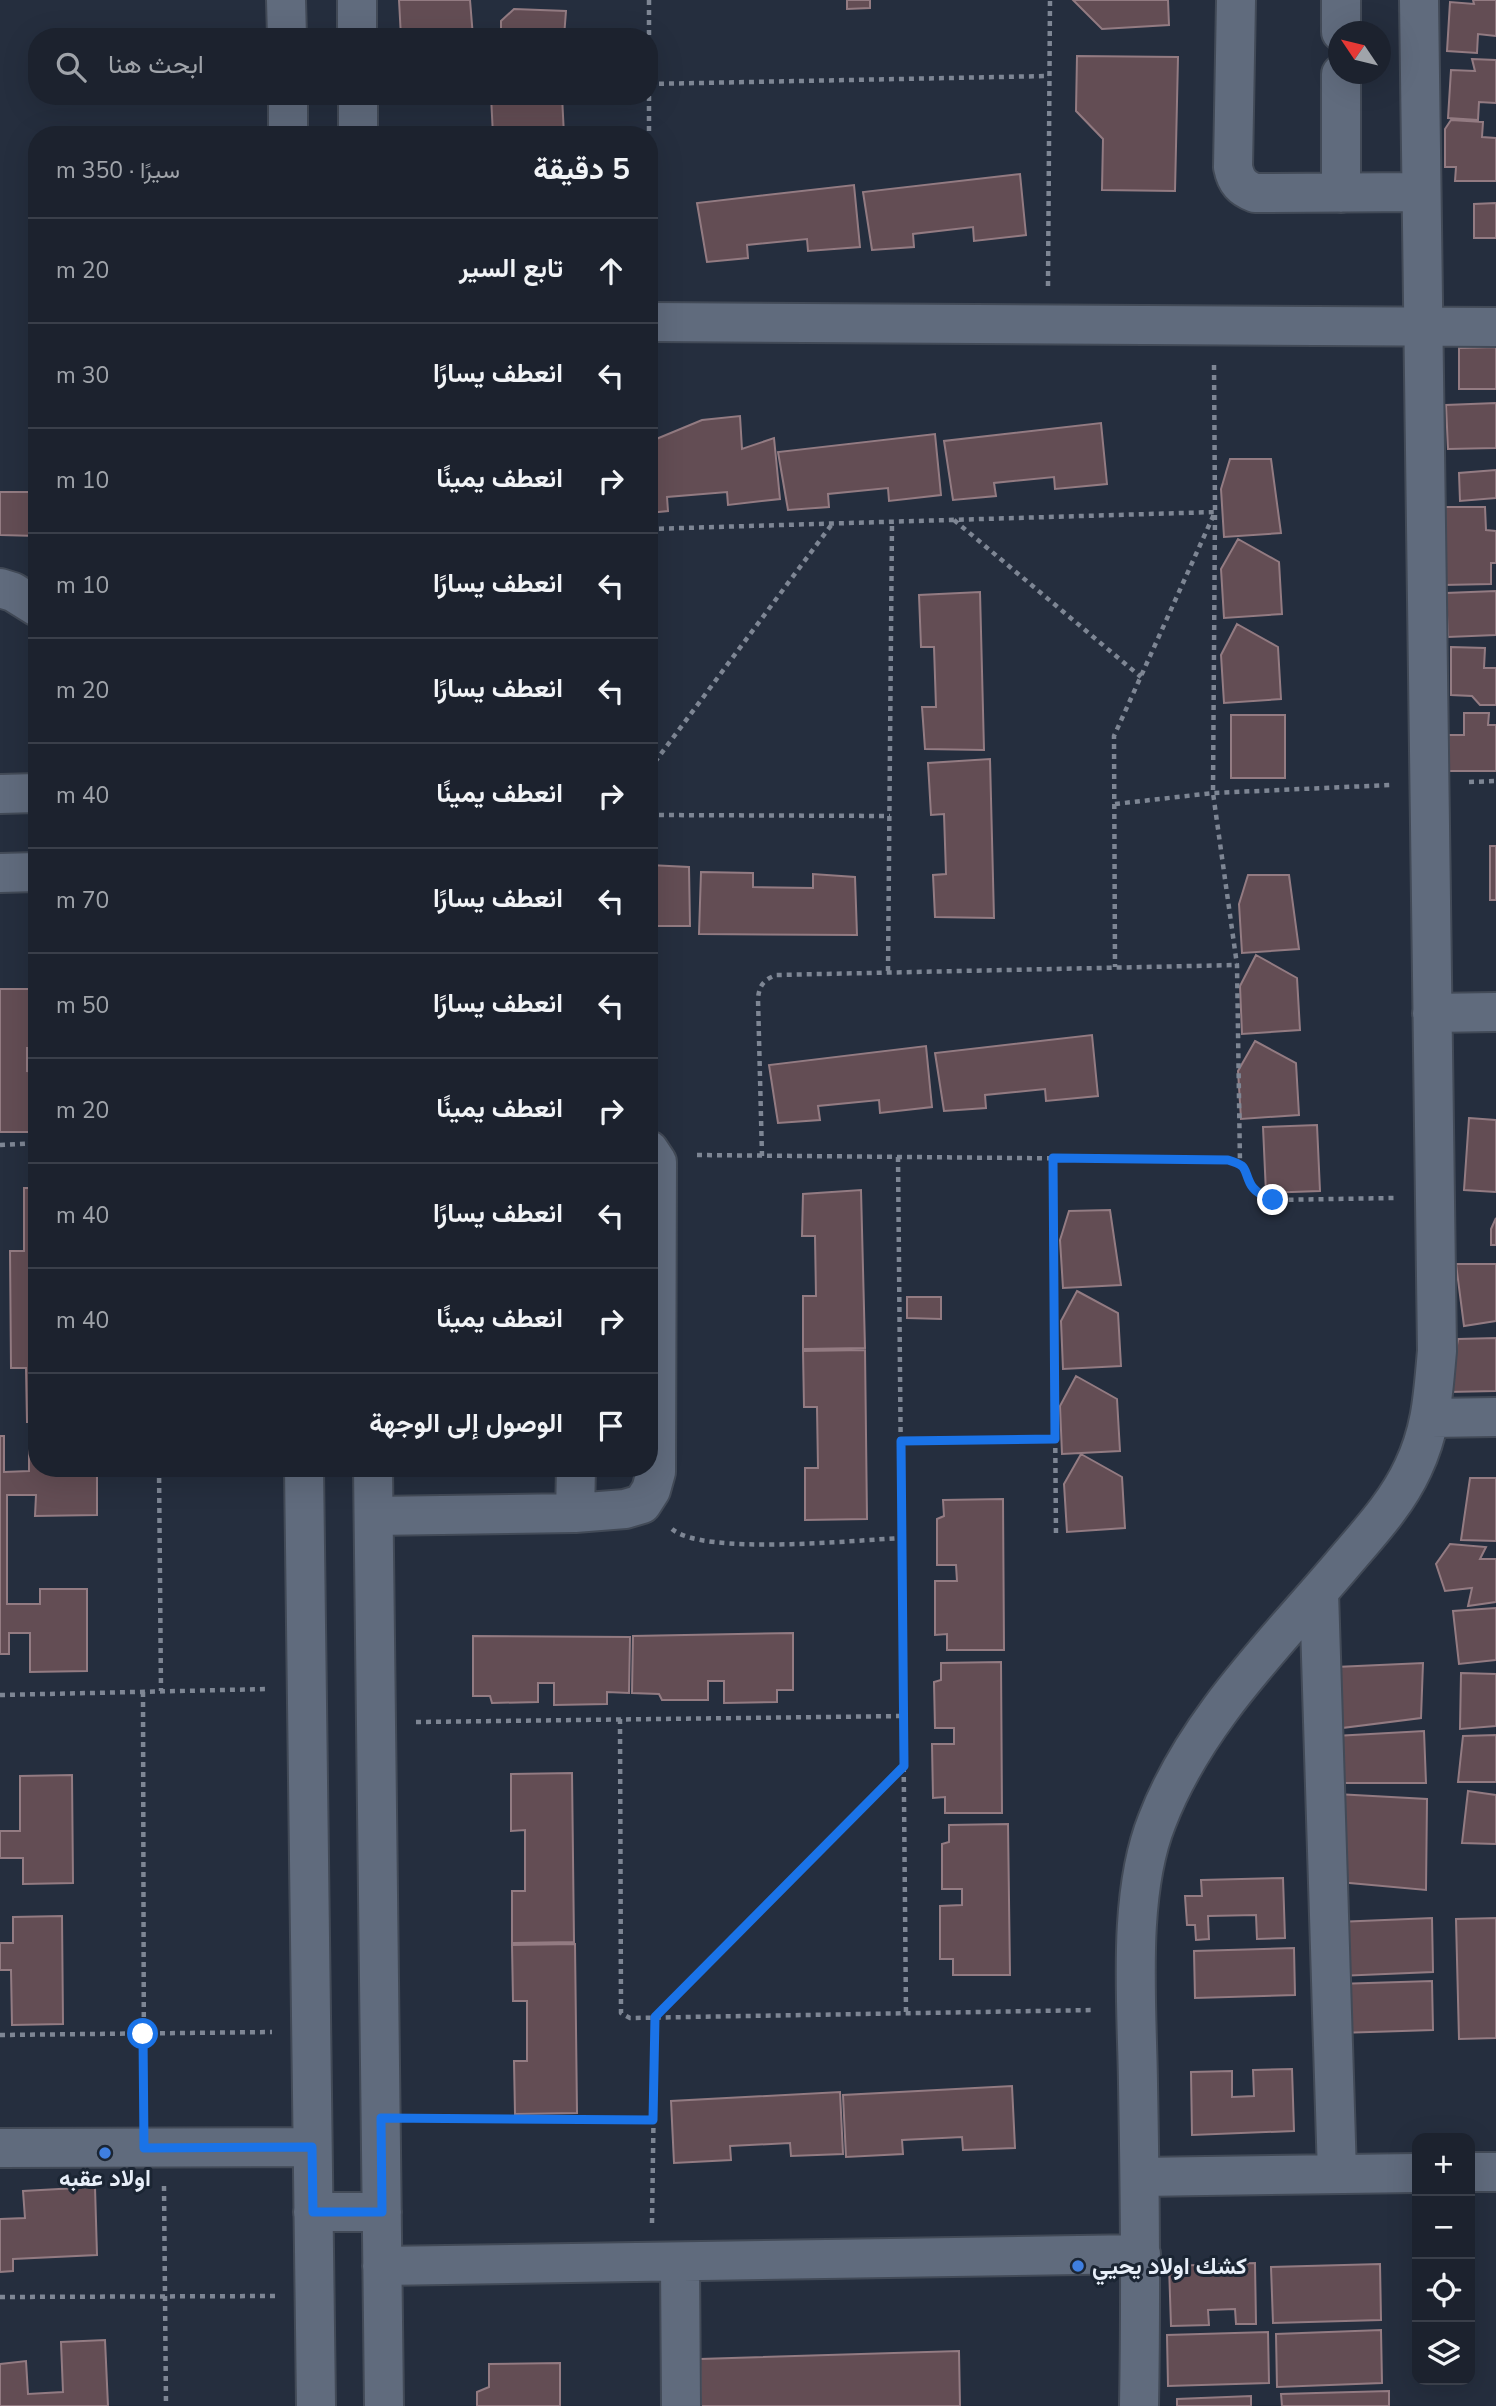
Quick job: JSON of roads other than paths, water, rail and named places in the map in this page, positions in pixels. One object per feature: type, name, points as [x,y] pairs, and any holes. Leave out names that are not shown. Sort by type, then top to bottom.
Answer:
[{"type":"street","points":[[286,0],[287,28]]},
{"type":"street","points":[[357,0],[357,28]]},
{"type":"street","points":[[1236,0],[1233,167],[1236,179],[1244,189],[1255,193],[1420,192]]},
{"type":"street","points":[[1341,0],[1341,21]]},
{"type":"street","points":[[1139,2406],[1142,2254],[1137,1950],[1140,1886],[1156,1823],[1183,1763],[1220,1710],[1384,1515],[1413,1469],[1431,1418],[1437,1351],[1419,0]]},
{"type":"street","points":[[1341,84],[1341,193]]},
{"type":"street","points":[[288,105],[288,126]]},
{"type":"street","points":[[358,105],[358,126]]},
{"type":"street","points":[[658,322],[1496,327]]},
{"type":"street","points":[[0,588],[28,601]]},
{"type":"street","points":[[0,794],[28,793]]},
{"type":"street","points":[[0,873],[28,872]]},
{"type":"street","points":[[1432,1013],[1496,1012]]},
{"type":"street","points":[[1431,1418],[1496,1417]]},
{"type":"street","points":[[304,1477],[316,2406]]},
{"type":"street","points":[[373,1477],[384,2406]]},
{"type":"street","points":[[575,1513],[576,1477]]},
{"type":"street","points":[[374,1516],[575,1513],[625,1509],[642,1504],[651,1490],[655,1477]]},
{"type":"street","points":[[1319,1592],[1337,2174]]},
{"type":"street","points":[[0,2148],[312,2147]]},
{"type":"street","points":[[1475,2172],[1496,2172]]},
{"type":"street","points":[[1140,2177],[1412,2173]]},
{"type":"street","points":[[313,2212],[382,2212]]},
{"type":"street","points":[[382,2266],[1142,2254]]},
{"type":"street","points":[[666,2262],[681,2406]]},
{"type":"place","name":"اولاد عقبه","points":[[105,2153]]},
{"type":"place","name":"كشك اولاد يحيي","points":[[1078,2266]]}]
